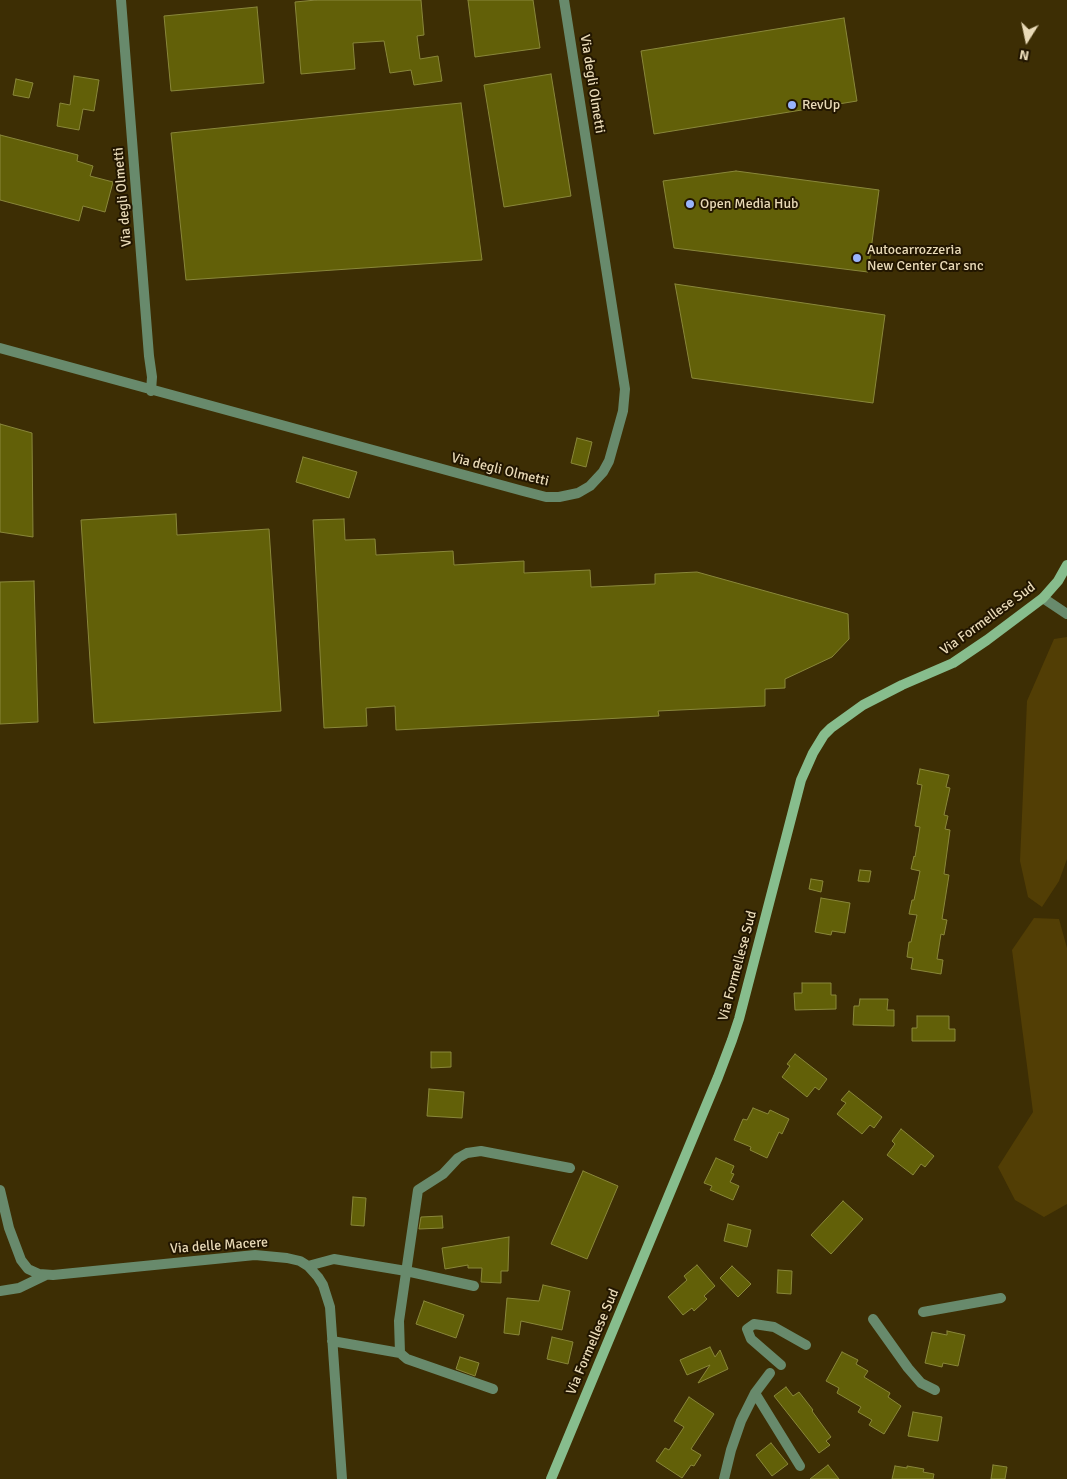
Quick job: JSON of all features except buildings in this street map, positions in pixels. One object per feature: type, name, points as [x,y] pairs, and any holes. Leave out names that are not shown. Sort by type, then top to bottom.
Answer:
[{"type":"street","name":"Via degli Olmetti","points":[[121,0],[152,377],[151,391]]},
{"type":"street","name":"Via degli Olmetti","points":[[0,348],[151,391],[546,497],[571,495],[584,490],[596,482],[613,450],[623,411],[625,389],[564,0]]},
{"type":"street","name":"Via Formellese Sud","points":[[551,1479],[718,1077],[734,1033],[801,780],[813,753],[824,735],[848,715],[890,691],[953,663],[988,640],[1043,598],[1058,581],[1067,566]]},
{"type":"street","points":[[1043,598],[1067,614]]},
{"type":"street","points":[[400,1353],[399,1321],[418,1190],[443,1174],[458,1158],[467,1153],[481,1151],[570,1168]]},
{"type":"street","points":[[0,1190],[2,1207],[21,1260],[28,1269],[46,1275]]},
{"type":"street","name":"Via delle Macere","points":[[46,1275],[255,1255],[287,1258],[300,1261],[308,1266]]},
{"type":"street","points":[[342,1479],[330,1307],[325,1288],[308,1266],[334,1259],[406,1271],[474,1286]]},
{"type":"street","points":[[0,1292],[19,1288],[46,1275]]},
{"type":"street","points":[[924,1312],[1001,1298]]},
{"type":"street","points":[[873,1319],[914,1376],[921,1383],[934,1390]]},
{"type":"street","points":[[780,1366],[751,1339],[747,1329],[754,1324],[774,1328],[806,1345]]},
{"type":"street","points":[[332,1341],[400,1353],[407,1359],[492,1389]]},
{"type":"street","points":[[724,1479],[738,1430],[755,1393],[770,1374]]},
{"type":"street","points":[[755,1393],[800,1466]]},
{"type":"shaded area","points":[[1067,637],[1067,859],[1059,881],[1042,907],[1028,897],[1020,861],[1027,701],[1054,639]]},
{"type":"shaded area","points":[[1034,918],[1059,919],[1067,948],[1067,1204],[1044,1217],[1015,1200],[998,1167],[1033,1112],[1012,950]]},
{"type":"place","name":"RevUp","points":[[792,105]]},
{"type":"place","name":"Open Media Hub","points":[[690,204]]},
{"type":"place","name":"Autocarrozzeria New Center Car snc","points":[[857,258]]}]
